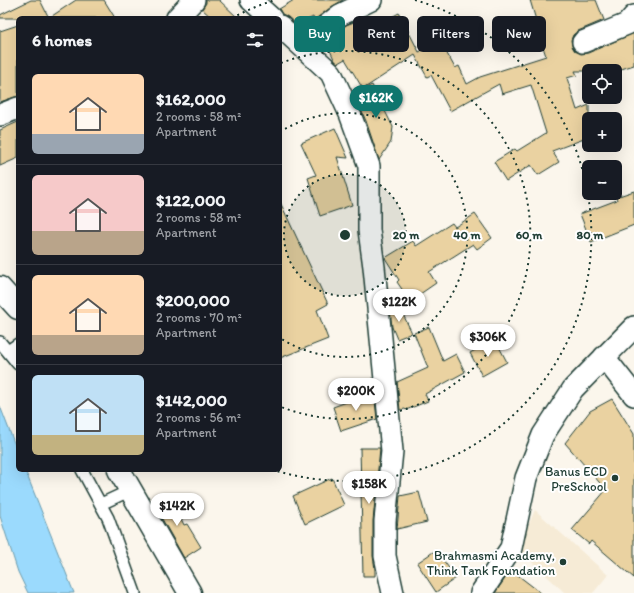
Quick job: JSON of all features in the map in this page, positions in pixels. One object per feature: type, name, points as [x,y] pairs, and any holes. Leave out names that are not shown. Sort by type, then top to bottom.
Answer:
[{"type":"street","points":[[179,16],[194,0]]},
{"type":"street","points":[[252,0],[270,16]]},
{"type":"street","points":[[339,16],[371,0]]},
{"type":"street","points":[[583,42],[627,24],[634,16]]},
{"type":"street","points":[[282,28],[294,38]]},
{"type":"street","points":[[309,52],[331,73],[350,114],[369,166],[369,230],[392,451],[385,521],[385,556],[393,593]]},
{"type":"street","points":[[0,116],[16,109]]},
{"type":"street","points":[[0,288],[16,306]]},
{"type":"street","points":[[481,593],[511,548],[526,478],[543,435],[573,389],[634,327]]},
{"type":"street","points":[[604,357],[634,395]]},
{"type":"street","points":[[120,472],[190,593]]},
{"type":"lane","points":[[0,342],[16,361]]},
{"type":"lane","points":[[8,351],[16,345]]},
{"type":"lane","points":[[83,472],[108,518],[135,593]]},
{"type":"lane","points":[[101,504],[131,490]]},
{"type":"shaded area","name":"Brahmasmi Academy, Think Tank Foundation","points":[[535,510],[608,575],[593,593],[565,593],[518,549]]},
{"type":"water","points":[[0,406],[16,448],[16,472],[26,472],[74,593],[28,593],[18,572],[0,516]]},
{"type":"building","points":[[31,0],[40,0],[48,16],[16,16],[16,18],[0,18],[0,15]]},
{"type":"building","points":[[76,0],[104,0],[114,16],[52,16]]},
{"type":"building","points":[[206,0],[219,0],[236,16],[210,16],[202,9],[206,3]]},
{"type":"building","points":[[294,0],[343,0],[319,16],[294,16],[294,22],[282,14],[279,9]]},
{"type":"building","points":[[530,0],[596,0],[604,20],[578,31],[573,35],[571,40],[572,46],[575,51],[581,54],[588,53],[634,33],[634,65],[622,69],[622,64],[582,64],[582,71],[575,71],[577,75],[567,78],[577,110],[589,105],[589,112],[582,112],[582,140],[552,151],[559,162],[538,175],[531,165],[506,181],[494,162],[515,149],[517,151],[546,133],[531,85],[502,94],[499,84],[450,111],[431,75],[427,77],[415,55],[363,89],[345,59],[338,63],[335,61],[331,52],[345,52],[345,26],[353,22],[353,52],[409,52],[409,32],[417,48],[417,52],[446,52],[455,68],[459,66],[467,84],[480,77],[546,56],[545,52],[546,52],[546,16],[535,16]]},
{"type":"building","points":[[399,13],[401,16],[393,16]]},
{"type":"building","points":[[16,26],[16,97],[0,102],[0,31]]},
{"type":"building","points":[[372,85],[393,127],[391,142],[379,160],[366,121],[354,94]]},
{"type":"building","points":[[16,123],[16,159],[0,166],[0,130]]},
{"type":"building","points":[[335,128],[348,158],[337,157],[352,205],[320,216],[308,178],[316,175],[301,143]]},
{"type":"building","points":[[634,191],[634,225],[591,242],[580,214],[617,200],[622,200],[622,195]]},
{"type":"building","points":[[282,206],[328,304],[317,310],[328,339],[282,357]]},
{"type":"building","points":[[475,214],[492,238],[477,249],[473,244],[429,272],[436,283],[410,301],[397,282],[399,280],[385,258],[413,241],[416,246],[452,223],[455,227]]},
{"type":"building","points":[[399,306],[412,333],[397,339],[392,327],[390,310]]},
{"type":"building","points":[[429,327],[443,361],[456,354],[465,372],[425,394],[428,401],[406,410],[400,410],[397,382],[428,368],[414,333]]},
{"type":"building","points":[[495,339],[507,362],[482,376],[470,353]]},
{"type":"building","points":[[374,392],[377,419],[341,431],[333,407]]},
{"type":"building","name":"Banus ECD PreSchool","points":[[612,399],[634,434],[634,578],[591,541],[589,544],[572,530],[606,490],[565,443],[590,411]]},
{"type":"building","points":[[360,448],[380,448],[373,521],[373,556],[375,576],[363,576]]},
{"type":"building","points":[[332,478],[344,505],[305,524],[293,496]]},
{"type":"building","points":[[419,492],[427,522],[397,529],[400,496]]},
{"type":"building","points":[[169,494],[184,525],[187,524],[201,547],[184,558],[153,503]]},
{"type":"building","points":[[436,550],[456,578],[436,592],[417,563]]},
{"type":"building","points":[[511,570],[541,593],[495,593]]},
{"type":"place","name":"Banus ECD PreSchool","points":[[615,478]]},
{"type":"place","name":"Brahmasmi Academy, Think Tank Foundation","points":[[563,562]]}]
